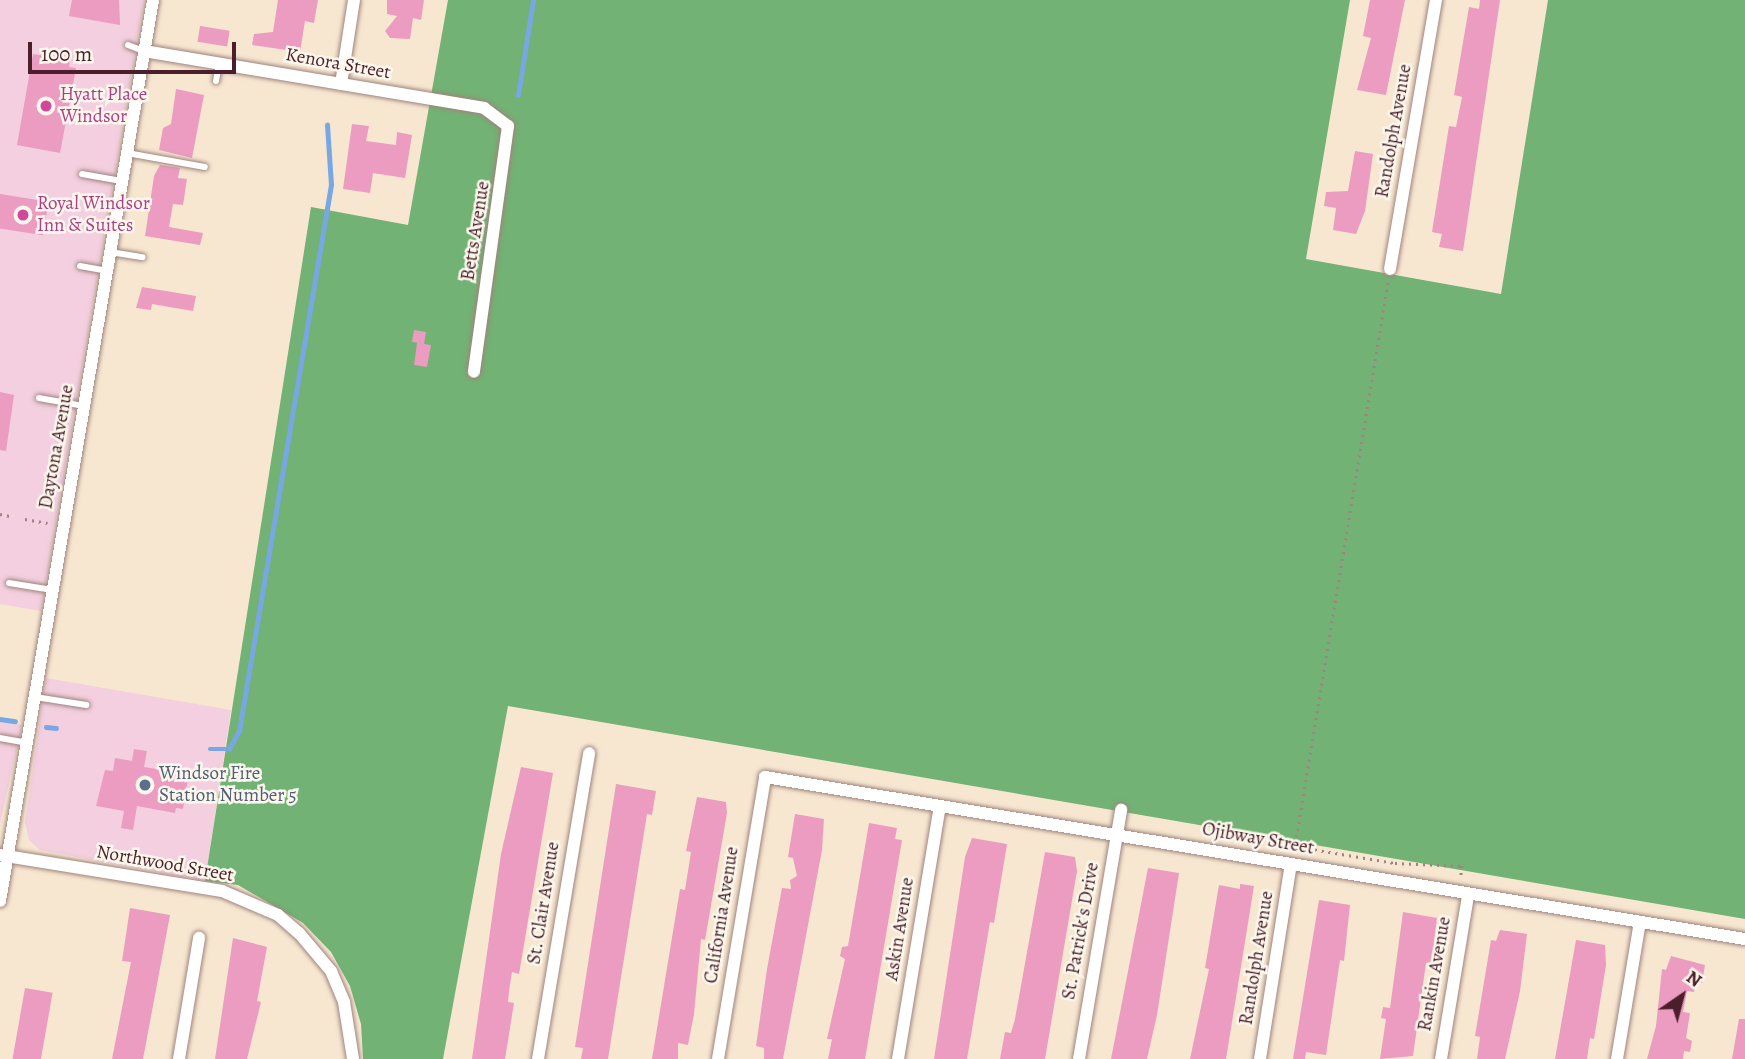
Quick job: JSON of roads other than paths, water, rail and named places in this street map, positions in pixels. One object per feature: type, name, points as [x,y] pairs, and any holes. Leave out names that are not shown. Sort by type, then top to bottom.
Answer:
[{"type":"street","name":"Daytona Avenue","points":[[0,901],[4,855],[27,743],[153,0]]},
{"type":"street","points":[[341,84],[354,0]]},
{"type":"street","name":"Randolph Avenue","points":[[1390,272],[1436,0]]},
{"type":"street","name":"Kenora Street","points":[[144,51],[484,108]]},
{"type":"street","name":"Betts Avenue","points":[[474,372],[508,149],[508,126],[484,108]]},
{"type":"street","name":"St. Clair Avenue","points":[[538,1059],[589,753]]},
{"type":"street","name":"Ojibway Street","points":[[765,777],[1117,835],[1292,859],[1468,896],[1745,939]]},
{"type":"street","name":"California Avenue","points":[[718,1059],[765,777]]},
{"type":"street","name":"Askin Avenue","points":[[898,1059],[940,806]]},
{"type":"street","name":"St. Patrick's Drive","points":[[1079,1059],[1121,810]]},
{"type":"street","name":"Northwood Street","points":[[4,855],[222,891],[278,915],[299,933],[331,971],[344,1002],[353,1059]]},
{"type":"street","name":"Randolph Avenue","points":[[1259,1059],[1292,859]]},
{"type":"street","name":"Rankin Avenue","points":[[1441,1059],[1468,896]]},
{"type":"street","points":[[1618,1059],[1640,922]]},
{"type":"street","points":[[179,1059],[199,938]]},
{"type":"lane","points":[[128,45],[144,51]]},
{"type":"lane","points":[[216,81],[219,64]]},
{"type":"lane","points":[[127,153],[205,167]]},
{"type":"lane","points":[[82,174],[122,181]]},
{"type":"lane","points":[[110,252],[143,257]]},
{"type":"lane","points":[[80,266],[107,271]]},
{"type":"lane","points":[[38,398],[84,406]]},
{"type":"lane","points":[[9,583],[53,591]]},
{"type":"lane","points":[[35,697],[86,705]]},
{"type":"lane","points":[[0,738],[27,743]]},
{"type":"waterway","points":[[518,95],[533,0]]},
{"type":"waterway","points":[[210,749],[229,749],[239,731],[331,185],[327,125]]},
{"type":"waterway","points":[[0,719],[15,721]]},
{"type":"waterway","points":[[46,727],[56,728]]},
{"type":"place","name":"Hyatt Place Windsor","points":[[46,106]]},
{"type":"place","name":"Royal Windsor Inn & Suites","points":[[23,215]]},
{"type":"place","name":"Windsor Fire Station Number 5","points":[[145,785]]}]
